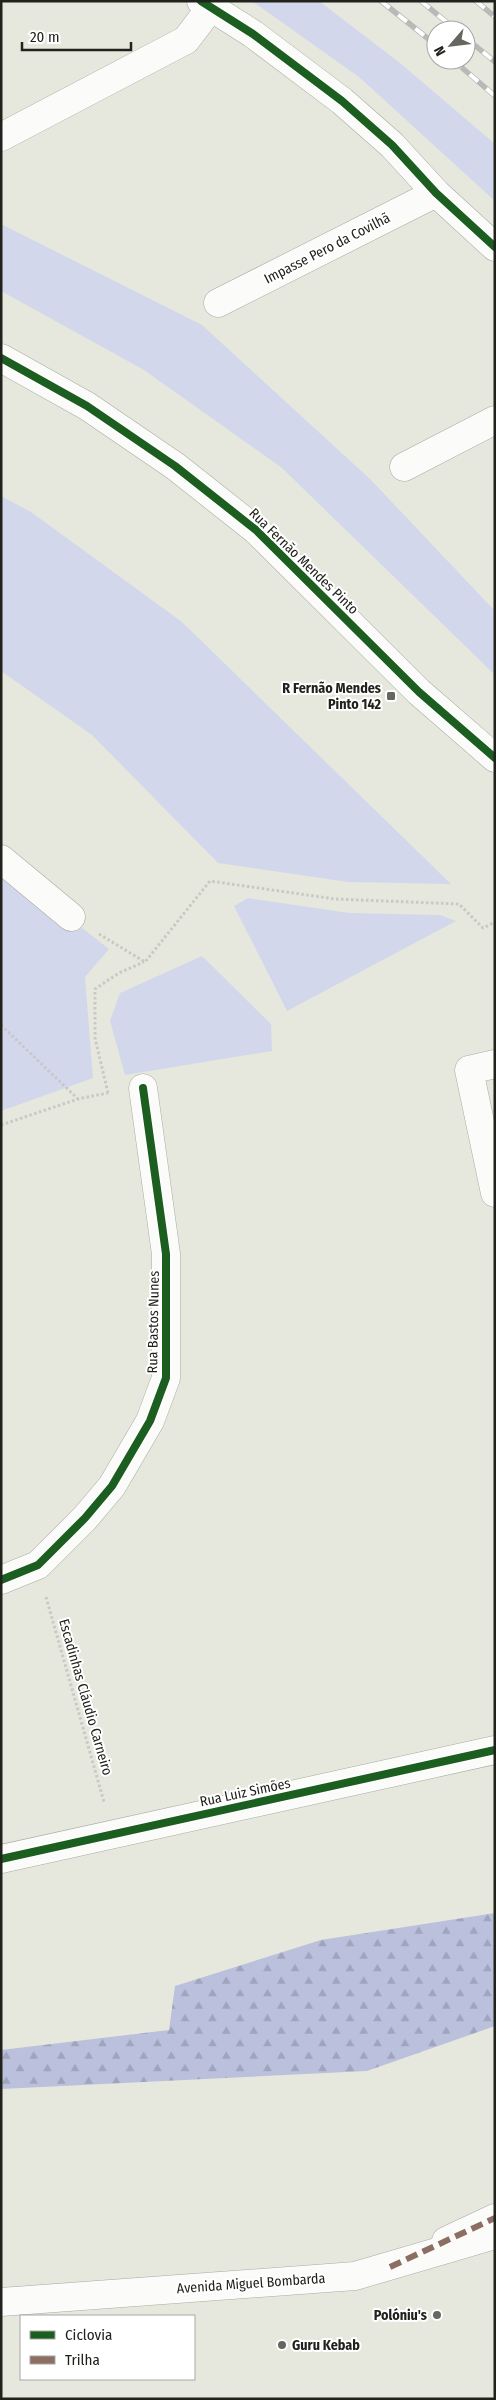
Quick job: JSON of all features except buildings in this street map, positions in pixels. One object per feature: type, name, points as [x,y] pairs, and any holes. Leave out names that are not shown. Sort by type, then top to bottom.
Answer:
[{"type":"street","points":[[1,137],[186,40],[206,4],[254,34],[342,102],[392,144],[436,193],[495,247]]},
{"type":"street","name":"Impasse Pero da Covilhã","points":[[218,303],[436,193]]},
{"type":"street","name":"Rua Fernão Mendes Pinto","points":[[1,358],[95,411],[175,466],[256,530],[419,692],[495,758]]},
{"type":"street","points":[[404,467],[495,420]]},
{"type":"street","points":[[1,859],[71,917]]},
{"type":"street","points":[[495,1064],[468,1070],[495,1193]]},
{"type":"street","name":"Rua Bastos Nunes","points":[[1,1580],[38,1565],[85,1518],[112,1486],[150,1421],[166,1378],[166,1254],[144,1088]]},
{"type":"street","name":"Rua Luiz Simões","points":[[1,1859],[495,1750]]},
{"type":"street","points":[[390,2267],[495,2218]]},
{"type":"street","name":"Avenida Miguel Bombarda","points":[[1,2302],[355,2276],[495,2234]]},
{"type":"path","points":[[108,1094],[95,1038],[95,989],[119,972],[145,962],[210,881],[335,899],[459,904],[483,928],[495,922]]},
{"type":"path","points":[[71,917],[145,962]]},
{"type":"path","points":[[1,1025],[78,1099],[1,1125]]},
{"type":"shaded area","points":[[252,1],[319,1],[400,63],[495,144],[495,201],[359,77]]},
{"type":"shaded area","points":[[1,224],[202,325],[370,479],[495,611],[495,675],[282,468],[144,370],[1,291]]},
{"type":"shaded area","points":[[1,496],[31,512],[182,622],[451,884],[348,882],[218,863],[92,735],[1,671]]},
{"type":"shaded area","points":[[1,865],[109,949],[85,977],[93,1078],[1,1111]]},
{"type":"shaded area","points":[[248,898],[349,913],[440,915],[456,921],[287,1011],[234,906]]},
{"type":"shaded area","points":[[202,956],[271,1024],[272,1051],[125,1075],[110,1021],[120,993]]},
{"type":"green space","points":[[495,1913],[495,2026],[367,2071],[1,2089],[1,2050],[169,2030],[175,1986],[321,1940]]},
{"type":"railway","points":[[381,1],[426,37]]},
{"type":"railway","points":[[421,1],[444,20]]},
{"type":"railway","points":[[476,1],[495,17]]},
{"type":"railway","points":[[476,46],[495,62]]},
{"type":"railway","points":[[465,70],[495,96]]},
{"type":"marked path","points":[[390,2267],[495,2218]]},
{"type":"cycle path","points":[[201,1],[253,34],[342,101],[392,145],[436,193],[495,247]]},
{"type":"cycle path","points":[[1,358],[87,406],[175,466],[256,530],[419,692],[495,758]]},
{"type":"cycle path","points":[[1,1580],[38,1565],[85,1518],[112,1486],[150,1421],[166,1378],[166,1254],[143,1088]]},
{"type":"cycle path","points":[[1,1859],[495,1750]]},
{"type":"place","name":"R Fernão Mendes Pinto 142","points":[[391,696]]},
{"type":"place","name":"Polóniu's","points":[[437,2315]]},
{"type":"place","name":"Guru Kebab","points":[[282,2345]]}]
